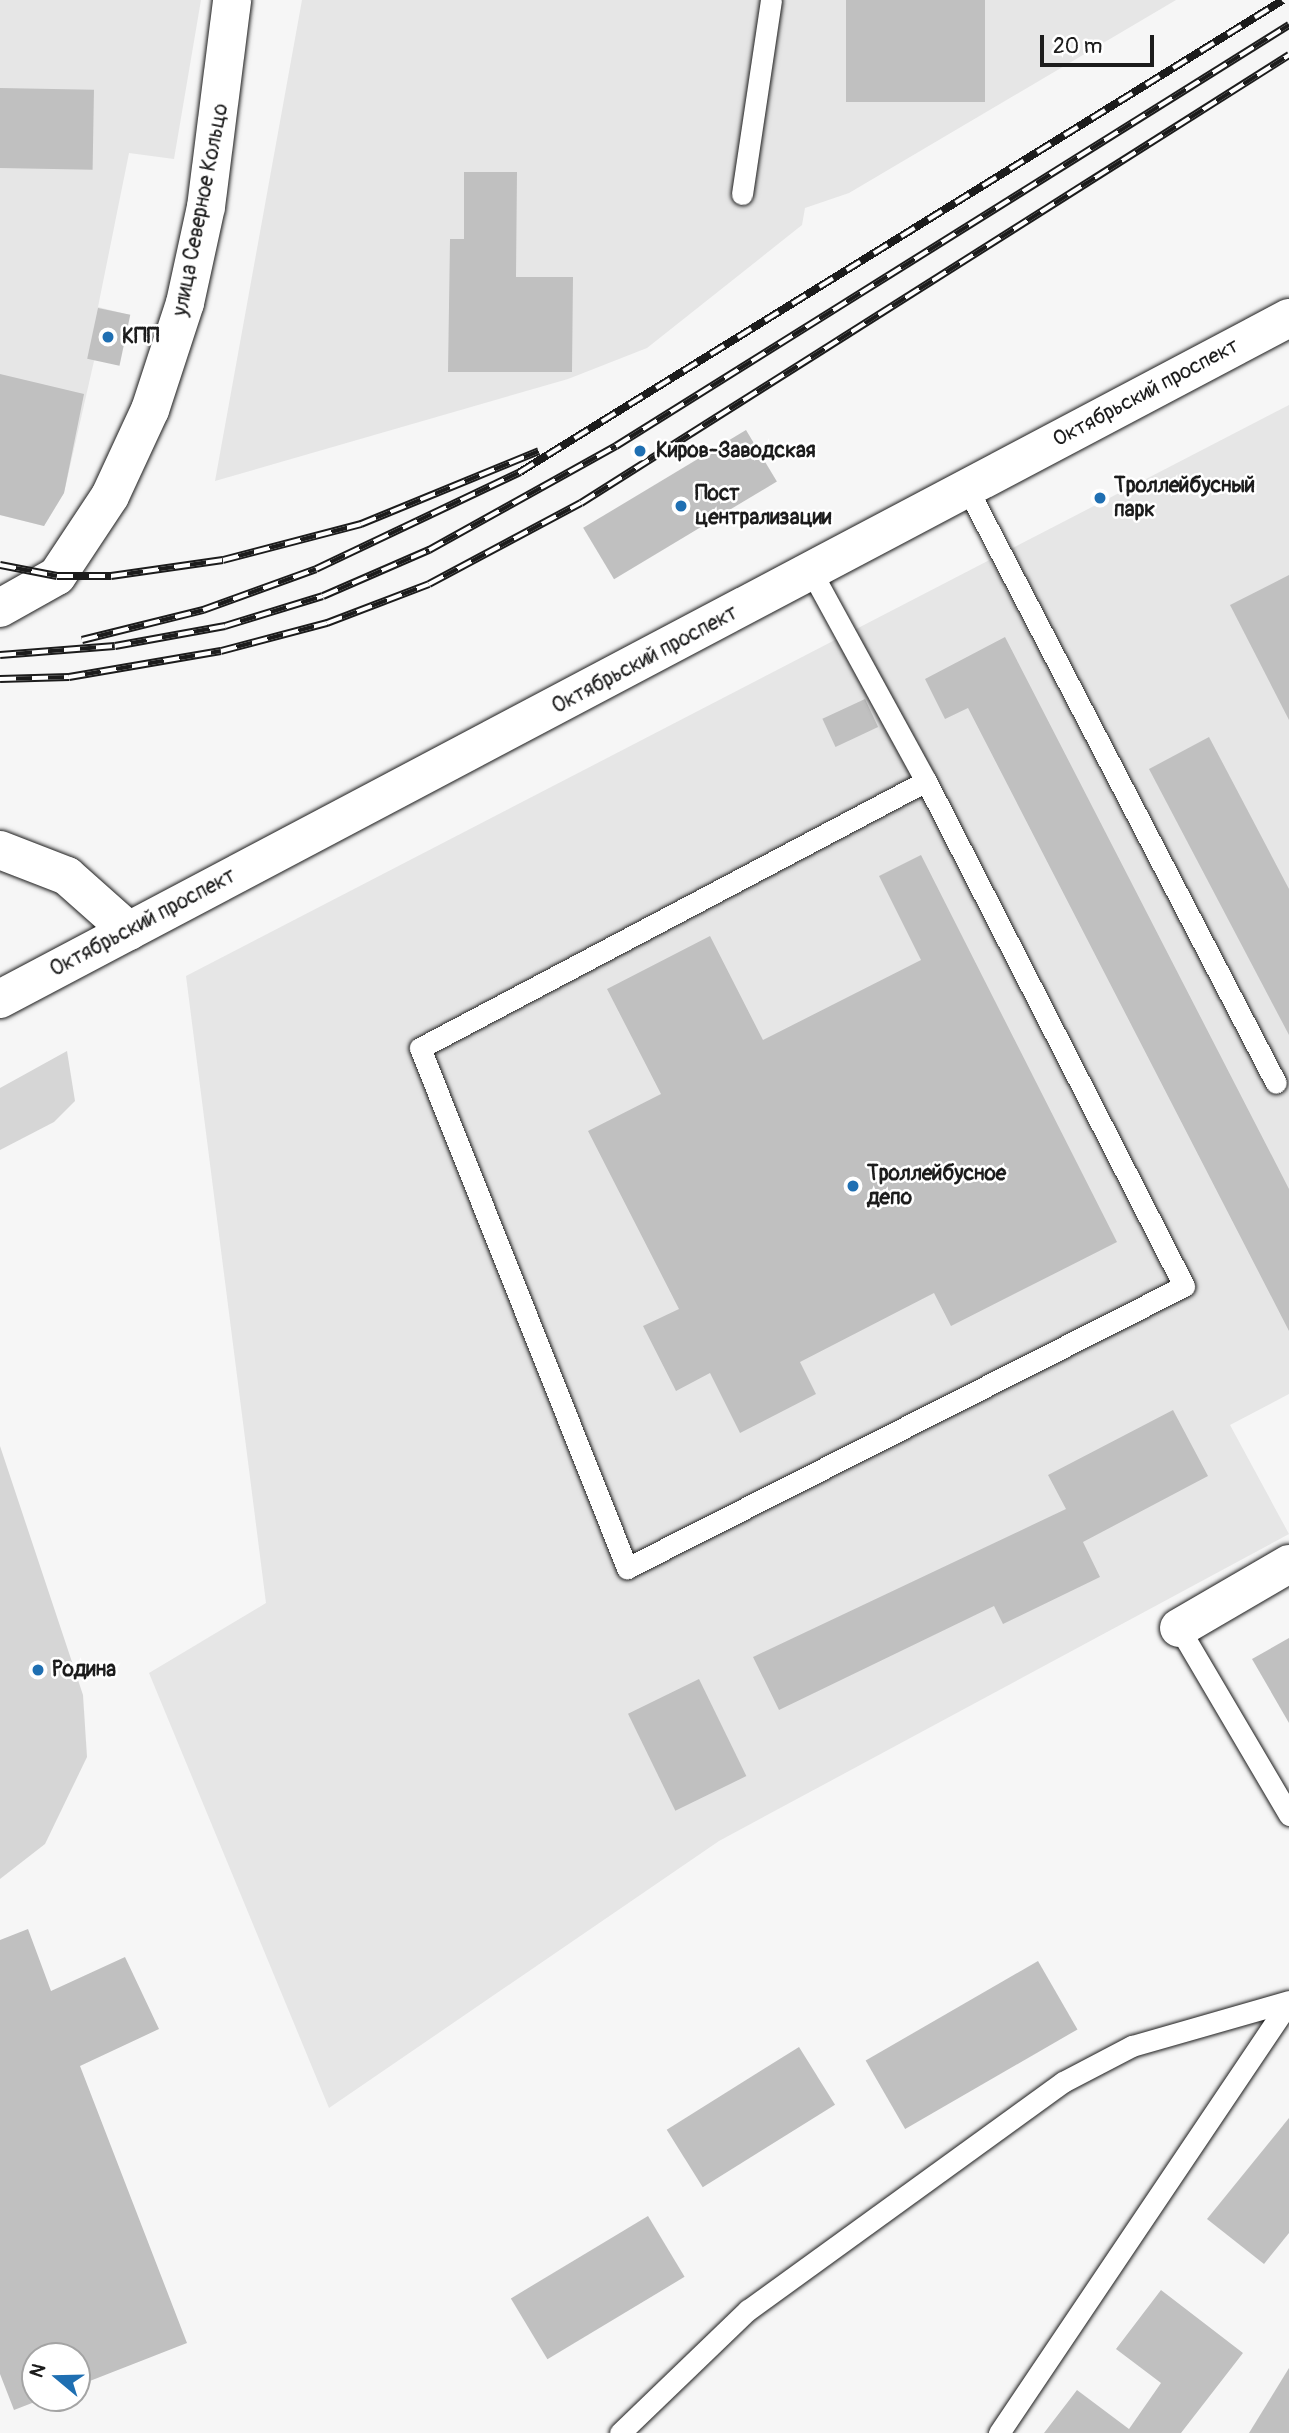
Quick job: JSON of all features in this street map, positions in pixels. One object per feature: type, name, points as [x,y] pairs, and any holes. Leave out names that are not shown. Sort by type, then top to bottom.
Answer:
[{"type":"main road","name":"улица Северное Кольцо","points":[[0,608],[57,576],[110,496],[150,410],[185,303],[206,207],[232,0]]},
{"type":"main road","name":"Октябрьский проспект","points":[[0,999],[1289,318]]},
{"type":"main road","points":[[0,850],[67,876],[129,931]]},
{"type":"main road","points":[[1179,1629],[1289,1564]]},
{"type":"lane","points":[[743,194],[771,0]]},
{"type":"lane","points":[[967,488],[1276,1083]]},
{"type":"lane","points":[[812,572],[926,781],[1184,1286],[627,1568],[420,1048],[926,781]]},
{"type":"lane","points":[[1179,1629],[1289,1815]]},
{"type":"lane","points":[[620,2433],[748,2310],[1063,2082],[1132,2046],[1289,2002]]},
{"type":"lane","points":[[999,2433],[1289,2002]]},
{"type":"shaded area","points":[[0,0],[201,0],[174,159],[129,153],[98,307],[130,315],[94,361],[64,493],[44,526],[0,515]]},
{"type":"shaded area","points":[[302,0],[1176,0],[849,193],[805,208],[802,225],[647,348],[568,379],[215,481]]},
{"type":"shaded area","points":[[1289,405],[1289,1394],[1230,1425],[1289,1534],[719,1841],[329,2108],[149,1673],[266,1603],[186,976]]},
{"type":"shaded area","points":[[67,1051],[75,1101],[54,1122],[0,1150],[0,1088]]},
{"type":"shaded area","name":"Родина","points":[[0,1446],[83,1695],[87,1757],[45,1844],[0,1879]]},
{"type":"building","points":[[846,0],[985,0],[985,102],[846,102]]},
{"type":"building","points":[[0,88],[94,90],[93,170],[0,168]]},
{"type":"building","points":[[464,172],[517,172],[516,277],[573,277],[572,372],[448,372],[450,239],[464,239]]},
{"type":"building","name":"КПП","points":[[98,308],[130,315],[119,366],[87,359]]},
{"type":"building","points":[[0,374],[84,394],[64,493],[44,526],[0,515]]},
{"type":"building","name":"Пост централизации","points":[[746,430],[777,481],[614,579],[583,528]]},
{"type":"building","points":[[1289,575],[1289,720],[1230,605]]},
{"type":"building","points":[[1005,637],[1289,1189],[1289,1331],[968,708],[945,719],[925,679]]},
{"type":"building","points":[[865,699],[878,727],[836,747],[822,719]]},
{"type":"building","points":[[1209,737],[1289,889],[1289,1035],[1149,769]]},
{"type":"building","name":"Троллейбусное депо","points":[[921,855],[1117,1242],[951,1326],[934,1293],[800,1362],[816,1394],[740,1433],[710,1373],[676,1391],[643,1326],[679,1309],[588,1131],[661,1094],[607,989],[710,936],[763,1040],[921,960],[879,876]]},
{"type":"building","points":[[1173,1410],[1208,1476],[1083,1542],[1100,1577],[1003,1624],[994,1606],[779,1710],[753,1657],[1066,1509],[1048,1475]]},
{"type":"building","points":[[1289,1638],[1289,1723],[1252,1659]]},
{"type":"building","points":[[699,1679],[746,1776],[675,1811],[628,1714]]},
{"type":"building","points":[[28,1929],[51,1991],[125,1957],[159,2029],[80,2066],[187,2343],[91,2381],[91,2342],[21,2342],[21,2407],[14,2410],[0,2374],[0,1940]]},
{"type":"building","points":[[1038,1961],[1078,2029],[905,2129],[866,2060]]},
{"type":"building","points":[[799,2047],[835,2105],[703,2187],[667,2130]]},
{"type":"building","points":[[1289,2118],[1289,2233],[1264,2264],[1207,2219]]},
{"type":"building","points":[[648,2216],[685,2277],[547,2359],[511,2298]]},
{"type":"building","points":[[1161,2290],[1243,2353],[1181,2433],[1044,2433],[1077,2390],[1129,2429],[1161,2383],[1116,2349]]},
{"type":"building","points":[[1289,2368],[1289,2433],[1249,2433]]},
{"type":"railway","points":[[82,640],[203,610],[316,569],[520,472],[1283,0]]},
{"type":"railway","points":[[0,655],[115,646],[225,626],[323,596],[429,550],[616,446],[1289,25]]},
{"type":"railway","points":[[0,679],[69,677],[221,651],[327,623],[429,584],[581,503],[1289,55]]},
{"type":"railway","points":[[0,565],[57,576],[111,576],[223,560],[361,524],[539,451]]},
{"type":"place","name":"КПП","points":[[108,337]]},
{"type":"place","name":"Киров-Заводская","points":[[640,451]]},
{"type":"place","name":"Троллейбусный парк","points":[[1100,498]]},
{"type":"place","name":"Пост централизации","points":[[681,506]]},
{"type":"place","name":"Троллейбусное депо","points":[[853,1186]]},
{"type":"place","name":"Родина","points":[[38,1670]]}]
